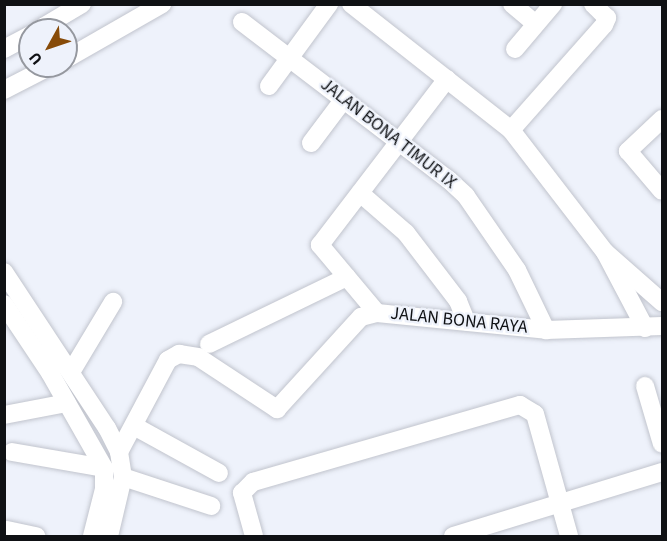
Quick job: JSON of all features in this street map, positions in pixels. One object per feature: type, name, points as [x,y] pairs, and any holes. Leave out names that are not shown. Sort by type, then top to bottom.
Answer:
[{"type":"street","points":[[58,18],[82,4]]},
{"type":"street","points":[[78,52],[162,4]]},
{"type":"street","points":[[268,86],[329,4]]},
{"type":"street","points":[[512,4],[535,23]]},
{"type":"street","points":[[515,49],[553,4]]},
{"type":"street","points":[[511,130],[604,25],[607,18],[593,4]]},
{"type":"street","points":[[355,6],[511,130],[605,252],[654,327]]},
{"type":"street","name":"JALAN BONA TIMUR IX","points":[[242,22],[401,140],[466,196],[517,270],[546,330]]},
{"type":"street","points":[[4,49],[18,41]]},
{"type":"street","points":[[4,90],[28,78]]},
{"type":"street","points":[[377,313],[320,245],[447,79]]},
{"type":"street","points":[[311,143],[344,99]]},
{"type":"street","points":[[663,119],[629,147],[628,151],[663,191]]},
{"type":"street","points":[[360,194],[406,233],[458,301],[466,321]]},
{"type":"street","points":[[605,252],[663,302]]},
{"type":"street","points":[[4,272],[62,369],[119,452],[123,477],[110,537]]},
{"type":"street","points":[[209,344],[347,277]]},
{"type":"street","points":[[62,369],[113,302]]},
{"type":"street","points":[[4,304],[12,329],[62,369],[67,403],[104,468],[104,489],[92,537]]},
{"type":"street","name":"JALAN BONA RAYA","points":[[119,452],[168,360],[179,354],[198,357],[271,409],[278,409],[361,317],[377,313],[546,330],[654,327]]},
{"type":"street","points":[[645,386],[663,444]]},
{"type":"street","points":[[4,415],[67,403]]},
{"type":"street","points":[[254,537],[242,493],[253,482],[520,405],[535,414],[569,537]]},
{"type":"street","points":[[134,426],[219,473]]},
{"type":"street","points":[[12,452],[104,468]]},
{"type":"street","points":[[453,537],[560,506],[663,472]]},
{"type":"street","points":[[123,477],[211,506]]},
{"type":"street","points":[[7,530],[36,537]]}]
